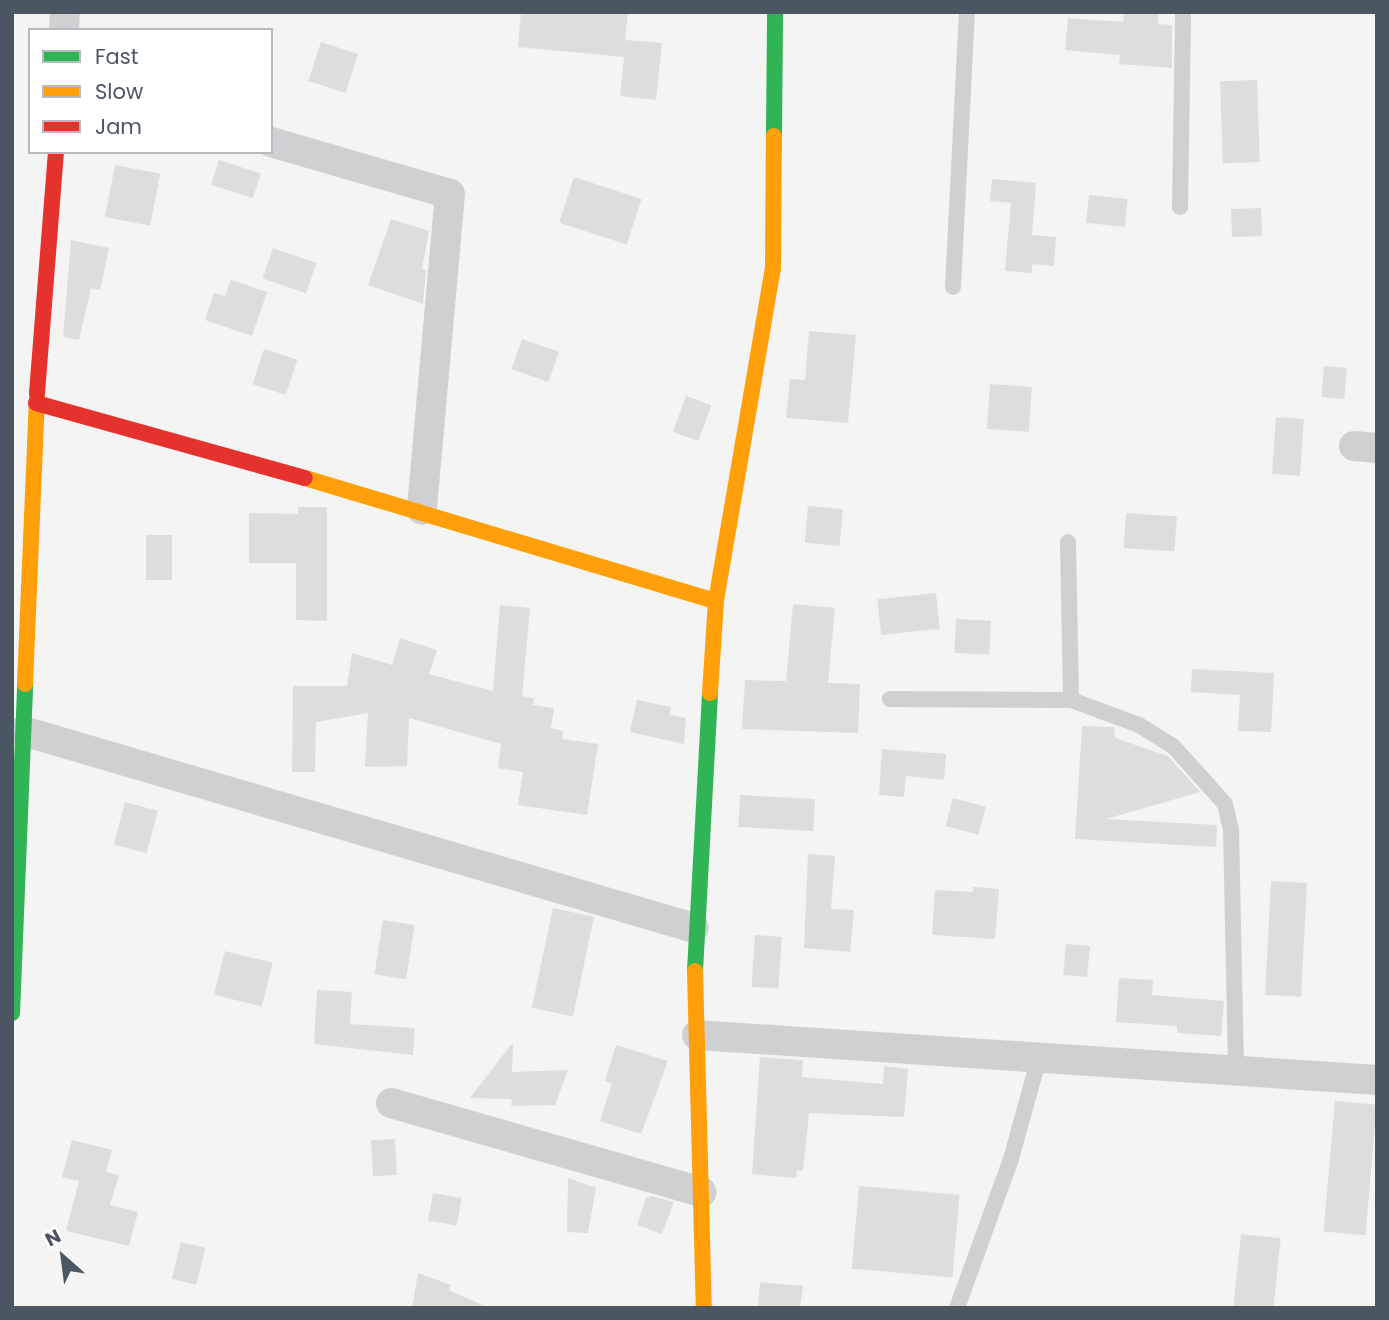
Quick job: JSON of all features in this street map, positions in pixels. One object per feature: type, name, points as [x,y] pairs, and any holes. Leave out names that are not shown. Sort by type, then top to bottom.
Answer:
[{"type":"street","points":[[705,1308],[694,928],[716,601],[774,269],[775,12]]},
{"type":"street","points":[[273,143],[450,194],[422,510]]},
{"type":"street","points":[[12,1013],[17,793],[23,731],[36,403],[56,154]]},
{"type":"street","points":[[36,403],[422,510],[716,601]]},
{"type":"street","points":[[23,731],[694,928]]},
{"type":"street","points":[[697,1035],[1377,1080]]},
{"type":"street","points":[[391,1103],[701,1192]]},
{"type":"lane","points":[[953,287],[967,12]]},
{"type":"lane","points":[[1180,207],[1182,12]]},
{"type":"lane","points":[[1068,542],[1071,700]]},
{"type":"lane","points":[[890,699],[1071,700],[1139,725],[1173,746],[1225,804],[1233,862],[1236,1071]]},
{"type":"lane","points":[[957,1308],[1011,1159],[1039,1057]]},
{"type":"building","points":[[521,12],[628,12],[625,40],[662,43],[656,100],[620,96],[624,57],[518,47]]},
{"type":"building","points":[[1124,12],[1159,12],[1158,24],[1172,25],[1172,68],[1119,64],[1120,55],[1065,50],[1068,18],[1123,22]]},
{"type":"building","points":[[321,42],[358,54],[345,93],[308,81]]},
{"type":"building","points":[[1257,80],[1260,162],[1223,163],[1220,81]]},
{"type":"building","points":[[219,160],[261,174],[253,198],[211,185]]},
{"type":"building","points":[[115,165],[160,174],[150,226],[105,217]]},
{"type":"building","points":[[574,177],[642,199],[627,245],[559,223]]},
{"type":"building","points":[[992,179],[1036,183],[1032,235],[1056,237],[1054,266],[1032,264],[1032,273],[1005,271],[1011,203],[990,201]]},
{"type":"building","points":[[1089,195],[1128,199],[1125,227],[1086,223]]},
{"type":"building","points":[[1261,208],[1262,236],[1232,237],[1231,209]]},
{"type":"building","points":[[391,219],[429,231],[422,269],[426,270],[423,304],[368,285]]},
{"type":"building","points":[[71,240],[109,248],[100,290],[91,288],[79,340],[63,337]]},
{"type":"building","points":[[273,248],[316,263],[306,293],[263,278]]},
{"type":"building","points":[[231,280],[267,292],[252,336],[205,320],[214,293],[225,296]]},
{"type":"building","points":[[809,331],[856,335],[848,423],[786,418],[790,379],[805,380]]},
{"type":"building","points":[[522,339],[559,352],[548,382],[512,369]]},
{"type":"building","points":[[264,349],[297,360],[286,395],[253,384]]},
{"type":"building","points":[[1324,366],[1347,368],[1344,399],[1321,397]]},
{"type":"building","points":[[990,384],[1032,387],[1029,432],[987,429]]},
{"type":"building","points":[[686,396],[711,405],[698,441],[673,432]]},
{"type":"building","points":[[1276,417],[1304,419],[1300,476],[1272,474]]},
{"type":"building","points":[[808,506],[843,509],[840,546],[805,543]]},
{"type":"building","points":[[298,507],[327,507],[327,621],[296,620],[296,563],[249,563],[249,513],[298,514]]},
{"type":"building","points":[[1126,513],[1177,517],[1174,551],[1124,548]]},
{"type":"building","points":[[146,535],[172,535],[172,580],[146,580]]},
{"type":"building","points":[[936,593],[940,629],[881,635],[877,599]]},
{"type":"building","points":[[793,604],[835,608],[828,683],[860,684],[858,733],[742,729],[745,680],[786,681]]},
{"type":"building","points":[[500,605],[530,608],[522,696],[534,698],[533,705],[554,708],[551,728],[563,731],[562,739],[598,744],[587,815],[518,805],[523,772],[498,768],[501,744],[409,718],[407,766],[365,767],[368,713],[316,722],[315,772],[292,772],[293,686],[347,686],[352,653],[392,665],[400,638],[437,650],[429,674],[493,691]]},
{"type":"building","points":[[956,619],[991,621],[989,655],[954,653]]},
{"type":"building","points":[[1192,669],[1274,673],[1271,732],[1238,731],[1240,695],[1191,692]]},
{"type":"building","points":[[637,700],[671,707],[670,715],[686,718],[684,744],[630,732]]},
{"type":"building","points":[[1082,726],[1114,727],[1115,738],[1168,756],[1200,792],[1106,819],[1217,825],[1216,847],[1075,839]]},
{"type":"building","points":[[882,749],[946,754],[944,780],[906,776],[904,797],[879,795]]},
{"type":"building","points":[[740,795],[815,799],[813,831],[738,827]]},
{"type":"building","points":[[953,798],[986,807],[978,835],[945,826]]},
{"type":"building","points":[[125,802],[158,811],[146,853],[114,845]]},
{"type":"building","points":[[808,854],[835,856],[831,909],[854,910],[850,952],[804,948]]},
{"type":"building","points":[[1271,881],[1307,883],[1301,997],[1265,995]]},
{"type":"building","points":[[973,887],[999,889],[995,939],[932,935],[935,890],[973,892]]},
{"type":"building","points":[[553,908],[594,917],[573,1017],[532,1008]]},
{"type":"building","points":[[383,920],[415,925],[406,979],[374,974]]},
{"type":"building","points":[[755,935],[782,937],[778,989],[751,987]]},
{"type":"building","points":[[1066,944],[1090,946],[1087,977],[1063,975]]},
{"type":"building","points":[[225,951],[273,963],[262,1007],[214,995]]},
{"type":"building","points":[[1119,978],[1153,980],[1152,995],[1224,1001],[1221,1036],[1177,1033],[1177,1026],[1116,1022]]},
{"type":"building","points":[[317,990],[352,992],[350,1024],[415,1028],[413,1055],[314,1044]]},
{"type":"building","points":[[513,1042],[512,1072],[568,1070],[555,1105],[511,1106],[512,1099],[470,1098]]},
{"type":"building","points":[[616,1045],[668,1061],[641,1134],[600,1121],[612,1083],[605,1081]]},
{"type":"building","points":[[760,1057],[803,1060],[802,1077],[883,1084],[884,1066],[908,1069],[904,1117],[809,1113],[803,1171],[797,1170],[796,1178],[752,1174]]},
{"type":"building","points":[[1335,1101],[1377,1105],[1365,1235],[1324,1232]]},
{"type":"building","points":[[395,1139],[397,1175],[373,1176],[371,1140]]},
{"type":"building","points":[[72,1140],[112,1150],[106,1172],[119,1175],[110,1205],[138,1212],[129,1246],[66,1231],[79,1181],[62,1177]]},
{"type":"building","points":[[568,1178],[596,1188],[588,1233],[567,1232]]},
{"type":"building","points":[[859,1186],[960,1195],[952,1277],[852,1269]]},
{"type":"building","points":[[433,1193],[462,1198],[457,1226],[428,1221]]},
{"type":"building","points":[[651,1196],[674,1202],[662,1234],[637,1225],[646,1198]]},
{"type":"building","points":[[1241,1234],[1281,1238],[1273,1308],[1233,1308]]},
{"type":"building","points":[[181,1242],[205,1248],[196,1285],[172,1279]]},
{"type":"building","points":[[418,1273],[451,1285],[449,1290],[489,1308],[412,1308]]},
{"type":"building","points":[[760,1282],[803,1286],[800,1308],[758,1308]]},
{"type":"traffic: fast","points":[[774,136],[775,12]]},
{"type":"traffic: fast","points":[[12,1013],[25,684]]},
{"type":"traffic: fast","points":[[695,971],[710,693]]},
{"type":"traffic: slow","points":[[710,693],[716,601],[773,269],[774,136]]},
{"type":"traffic: slow","points":[[25,684],[37,393]]},
{"type":"traffic: slow","points":[[305,478],[716,601]]},
{"type":"traffic: slow","points":[[695,971],[704,1308]]},
{"type":"traffic: jam","points":[[37,393],[56,154]]},
{"type":"traffic: jam","points":[[36,403],[305,478]]}]
